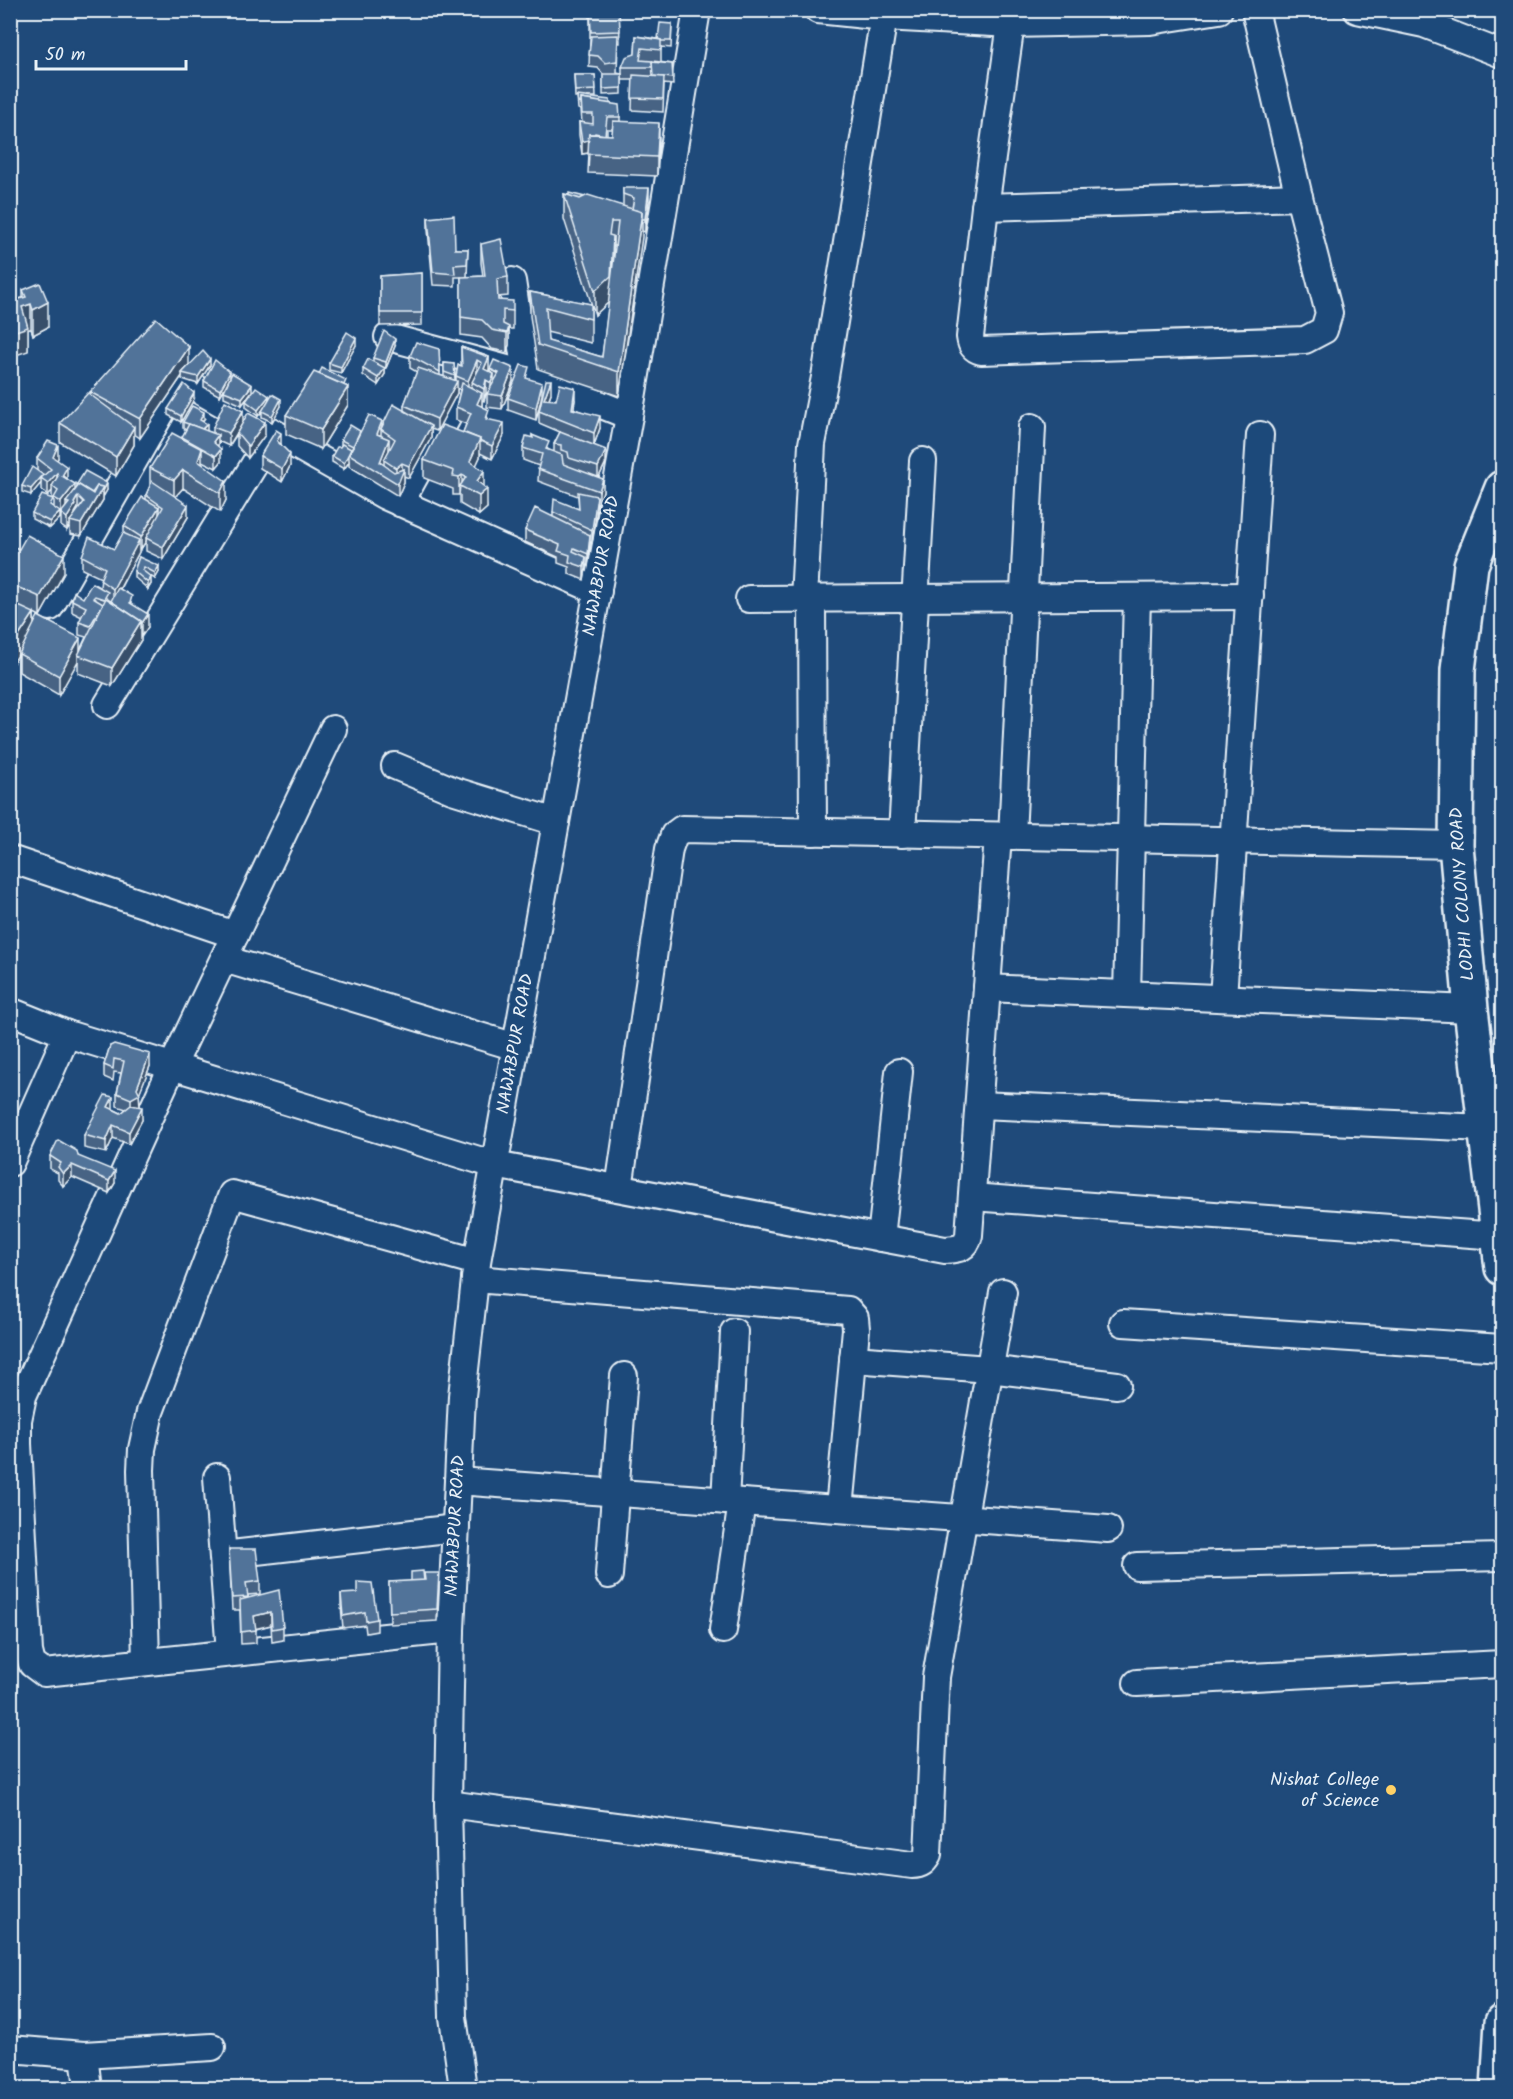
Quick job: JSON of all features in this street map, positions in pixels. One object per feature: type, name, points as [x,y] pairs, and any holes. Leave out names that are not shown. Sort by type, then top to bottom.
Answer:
[{"type":"main road","name":"LODHI COLONY ROAD","points":[[1503,488],[1471,565],[1458,670],[1456,845],[1471,1009],[1503,1268]]},
{"type":"main road","points":[[1498,2088],[1502,2041]]},
{"type":"street","name":"NAWABPUR ROAD","points":[[463,2088],[453,2017],[447,1804],[451,1630],[462,1396],[476,1270],[629,416],[697,10]]},
{"type":"street","points":[[818,10],[884,14],[1150,21],[1219,10]]},
{"type":"street","points":[[1012,17],[985,207],[970,336],[970,344],[974,349],[989,352],[1305,340],[1324,330],[1329,313],[1255,10]]},
{"type":"street","points":[[1357,10],[1424,24],[1503,54]]},
{"type":"street","points":[[813,832],[808,599],[812,444],[884,14]]},
{"type":"street","points":[[985,207],[1299,197]]},
{"type":"street","points":[[512,281],[526,374]]},
{"type":"street","points":[[388,337],[526,374],[629,416]]},
{"type":"street","points":[[50,607],[176,387],[182,384],[190,386],[400,503],[598,591]]},
{"type":"street","points":[[400,503],[458,398]]},
{"type":"street","points":[[10,1011],[67,1034],[495,1165],[945,1250],[963,1248],[969,1236],[987,988],[1005,836],[1024,597],[1032,428]]},
{"type":"street","points":[[106,705],[273,434]]},
{"type":"street","points":[[1223,998],[1260,435]]},
{"type":"street","points":[[902,834],[923,461]]},
{"type":"street","points":[[749,599],[1250,596]]},
{"type":"street","points":[[1127,994],[1137,597]]},
{"type":"street","points":[[333,729],[172,1067],[23,1396],[18,1420],[20,1658],[44,1673],[451,1630]]},
{"type":"street","points":[[395,766],[452,790],[556,822]]},
{"type":"street","points":[[619,1188],[669,849],[674,835],[682,829],[1456,845]]},
{"type":"street","points":[[10,859],[235,935]]},
{"type":"street","points":[[224,959],[516,1047]]},
{"type":"street","points":[[987,988],[1471,1009]]},
{"type":"street","points":[[10,1163],[67,1034]]},
{"type":"street","points":[[880,1238],[899,1072]]},
{"type":"street","points":[[979,1105],[1485,1128]]},
{"type":"street","points":[[146,1662],[142,1449],[150,1412],[232,1194],[476,1270],[849,1310],[855,1318],[856,1329],[839,1509]]},
{"type":"street","points":[[972,1197],[1498,1236]]},
{"type":"street","points":[[447,1804],[919,1865],[924,1861],[927,1855],[936,1677],[1003,1292]]},
{"type":"street","points":[[1123,1323],[1503,1348]]},
{"type":"street","points":[[723,1630],[733,1501],[734,1332]]},
{"type":"street","points":[[853,1359],[989,1369],[1117,1385]]},
{"type":"street","points":[[609,1575],[624,1376]]},
{"type":"street","points":[[217,1477],[230,1653]]},
{"type":"street","points":[[458,1481],[1108,1529]]},
{"type":"street","points":[[223,1555],[456,1528]]},
{"type":"street","points":[[1137,1566],[1503,1557]]},
{"type":"street","points":[[1137,1683],[1503,1664]]},
{"type":"street","points":[[10,2049],[84,2055],[212,2047]]},
{"type":"street","points":[[84,2055],[88,2088]]},
{"type":"building","points":[[590,10],[619,10],[620,31],[591,32]]},
{"type":"building","points":[[660,23],[672,24],[671,41],[658,39]]},
{"type":"building","points":[[618,35],[617,61],[605,63],[598,56],[589,55],[591,36]]},
{"type":"building","points":[[636,36],[661,40],[661,50],[642,48],[640,60],[652,61],[653,67],[622,67],[626,57],[635,54]]},
{"type":"building","points":[[652,62],[672,64],[673,78],[653,76]]},
{"type":"building","points":[[603,74],[622,74],[622,88],[603,89]]},
{"type":"building","points":[[574,75],[595,75],[596,90],[575,91]]},
{"type":"building","points":[[633,75],[664,77],[663,99],[632,98]]},
{"type":"building","points":[[577,96],[610,100],[610,104],[581,99],[581,104],[578,103]]},
{"type":"building","points":[[581,99],[619,105],[620,117],[607,117],[605,135],[589,134],[588,140],[582,142],[579,122],[593,124],[593,114],[582,114]]},
{"type":"building","points":[[613,121],[659,123],[657,157],[588,154],[589,134],[612,135]]},
{"type":"building","points":[[623,188],[649,188],[645,219],[642,219],[642,212],[631,209],[634,198],[623,194]]},
{"type":"building","points":[[569,193],[585,197],[580,199],[569,196]]},
{"type":"building","points":[[564,194],[580,199],[588,195],[642,212],[619,372],[538,345],[530,292],[591,304],[591,319],[546,307],[548,341],[602,357],[618,222],[611,222],[609,235],[613,236],[611,276],[595,291]]},
{"type":"building","points":[[454,215],[455,249],[468,249],[467,264],[454,265],[455,274],[433,272],[428,218]]},
{"type":"building","points":[[501,239],[508,277],[497,279],[498,300],[513,301],[513,311],[503,310],[503,324],[509,327],[507,333],[492,330],[482,320],[461,317],[461,277],[485,276],[481,244]]},
{"type":"building","points":[[422,273],[422,313],[380,313],[380,276]]},
{"type":"building","points":[[10,279],[12,279],[19,299],[26,297],[23,290],[40,283],[48,302],[33,310],[31,304],[22,307],[28,327],[10,333]]},
{"type":"building","points":[[156,318],[189,347],[140,419],[90,392]]},
{"type":"building","points":[[384,331],[395,339],[386,362],[373,358]]},
{"type":"building","points":[[347,332],[356,338],[341,367],[329,363]]},
{"type":"building","points":[[416,342],[439,349],[440,372],[410,356]]},
{"type":"building","points":[[461,347],[489,357],[484,369],[494,374],[491,383],[486,380],[484,389],[472,382],[482,363],[477,360],[468,381],[456,376],[458,365],[462,366]]},
{"type":"building","points":[[203,351],[210,359],[198,377],[182,373]]},
{"type":"building","points":[[368,359],[385,368],[378,378],[363,369]]},
{"type":"building","points":[[215,360],[230,372],[220,390],[204,381]]},
{"type":"building","points":[[494,360],[513,368],[502,396],[487,394],[499,373],[490,369]]},
{"type":"building","points":[[444,363],[454,364],[455,376],[444,372]]},
{"type":"building","points":[[521,365],[529,367],[526,378],[542,383],[536,408],[508,398]]},
{"type":"building","points":[[322,368],[346,380],[344,385],[319,374]]},
{"type":"building","points":[[418,368],[457,381],[437,419],[404,405]]},
{"type":"building","points":[[314,372],[348,387],[321,430],[286,415]]},
{"type":"building","points":[[232,373],[252,385],[242,398],[224,391]]},
{"type":"building","points":[[546,380],[551,380],[544,399],[556,400],[560,384],[575,388],[572,409],[600,416],[594,433],[539,411]]},
{"type":"building","points":[[462,383],[482,393],[477,404],[489,410],[486,419],[504,423],[492,446],[463,432],[471,413],[456,407]]},
{"type":"building","points":[[184,384],[194,393],[181,416],[168,409]]},
{"type":"building","points":[[256,387],[269,396],[258,410],[246,401]]},
{"type":"building","points":[[88,393],[134,427],[116,457],[60,423]]},
{"type":"building","points":[[272,394],[281,399],[272,416],[262,411]]},
{"type":"building","points":[[225,401],[243,411],[229,433],[213,427]]},
{"type":"building","points":[[393,404],[431,426],[409,466],[402,463],[396,468],[384,460],[395,439],[381,429]]},
{"type":"building","points":[[192,406],[204,412],[200,420],[207,424],[202,429],[183,422]]},
{"type":"building","points":[[248,413],[265,422],[248,446],[237,433]]},
{"type":"building","points":[[369,415],[382,421],[377,434],[389,439],[380,462],[394,472],[404,469],[398,484],[349,454]]},
{"type":"building","points":[[189,424],[218,435],[213,442],[221,449],[216,456],[182,437]]},
{"type":"building","points":[[350,425],[360,431],[353,446],[341,440]]},
{"type":"building","points":[[442,425],[480,439],[470,461],[484,471],[477,481],[487,489],[479,496],[460,486],[466,477],[453,476],[454,471],[424,460]]},
{"type":"building","points":[[276,430],[281,433],[277,441],[290,454],[282,469],[260,456]]},
{"type":"building","points":[[560,432],[606,450],[598,467],[569,458],[568,452],[561,450],[561,445],[554,444]]},
{"type":"building","points":[[172,433],[202,449],[198,461],[226,481],[220,493],[183,470],[174,480],[150,468]]},
{"type":"building","points":[[532,435],[549,442],[546,449],[562,455],[563,464],[603,479],[599,491],[538,469],[542,454],[523,448],[526,436],[533,438]]},
{"type":"building","points":[[48,441],[58,445],[53,457],[67,467],[62,476],[75,484],[61,502],[54,498],[58,491],[52,486],[58,476],[57,473],[48,483],[41,478],[51,469],[37,458]]},
{"type":"building","points":[[342,444],[351,449],[344,463],[332,456],[337,447]]},
{"type":"building","points":[[32,467],[43,475],[31,489],[22,486]]},
{"type":"building","points":[[85,471],[107,483],[103,491],[103,487],[97,486],[92,493],[78,486]]},
{"type":"building","points":[[152,481],[188,505],[163,547],[146,538],[163,507],[146,495]]},
{"type":"building","points":[[79,485],[93,494],[97,486],[103,487],[81,524],[70,521],[84,502],[78,496],[67,518],[61,513]]},
{"type":"building","points":[[578,492],[597,496],[592,530],[553,512],[554,499],[579,509]]},
{"type":"building","points":[[42,495],[53,499],[50,505],[60,512],[50,522],[32,513]]},
{"type":"building","points":[[142,497],[159,507],[141,537],[124,526]]},
{"type":"building","points":[[535,508],[590,535],[588,554],[574,548],[573,551],[586,557],[584,567],[569,562],[570,555],[558,551],[560,545],[525,530]]},
{"type":"building","points":[[123,533],[139,540],[113,589],[100,580],[105,568],[82,556],[89,537],[114,549]]},
{"type":"building","points":[[27,535],[64,555],[40,597],[10,584],[10,545],[19,549]]},
{"type":"building","points":[[139,557],[159,566],[155,573],[144,567],[142,570],[151,577],[148,583],[134,571]]},
{"type":"building","points":[[92,583],[108,592],[104,599],[95,596],[93,598],[103,604],[90,626],[79,622],[86,607],[72,600],[74,592],[83,598]]},
{"type":"building","points":[[118,588],[132,596],[130,603],[148,614],[142,623],[111,601]]},
{"type":"building","points":[[106,598],[141,621],[112,668],[78,655]]},
{"type":"building","points":[[10,602],[34,613],[11,648],[10,648]]},
{"type":"building","points":[[38,616],[80,638],[59,676],[19,654]]},
{"type":"building","points":[[114,1044],[150,1054],[137,1088],[140,1094],[131,1099],[117,1093],[124,1061],[114,1059],[113,1069],[104,1065],[110,1046]]},
{"type":"building","points":[[105,1095],[113,1097],[108,1107],[121,1113],[131,1105],[142,1107],[129,1132],[113,1125],[106,1141],[84,1135]]},
{"type":"building","points":[[58,1140],[77,1151],[78,1156],[115,1171],[109,1181],[72,1165],[63,1174],[58,1167],[61,1163],[50,1156]]},
{"type":"building","points":[[229,1549],[256,1549],[260,1581],[246,1583],[248,1597],[232,1598]]},
{"type":"building","points":[[423,1571],[424,1581],[411,1581],[411,1572]]},
{"type":"building","points":[[424,1573],[439,1573],[437,1609],[390,1612],[389,1582],[425,1580]]},
{"type":"building","points":[[357,1582],[372,1583],[377,1619],[366,1621],[365,1612],[343,1616],[341,1594],[357,1593]]},
{"type":"building","points":[[279,1590],[283,1627],[272,1629],[271,1612],[254,1616],[256,1630],[241,1632],[240,1600]]},
{"type":"place","name":"Nishat College of Science","points":[[1391,1790]]}]
